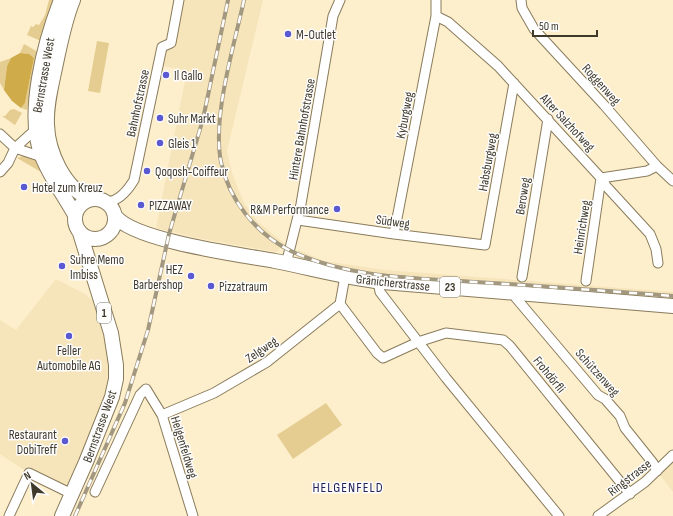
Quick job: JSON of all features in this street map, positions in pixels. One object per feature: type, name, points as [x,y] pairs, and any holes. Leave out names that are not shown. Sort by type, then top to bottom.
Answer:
[{"type":"main road","name":"Bernstrasse West","points":[[61,0],[45,48],[35,111],[36,130],[42,157],[75,215]]},
{"type":"main road","name":"Bernstrasse West","points":[[73,0],[63,29],[47,110],[47,126],[50,144],[58,164],[70,184],[90,200]]},
{"type":"main road","points":[[75,215],[80,205],[90,200],[99,199],[107,202],[112,207],[115,216],[114,226],[93,251],[90,262]]},
{"type":"main road","name":"1","points":[[75,215],[75,223],[80,233]]},
{"type":"main road","name":"Gränicherstrasse","points":[[115,216],[119,220],[140,232],[210,250],[345,276],[378,281],[673,306]]},
{"type":"main road","name":"Gränicherstrasse","points":[[105,236],[140,232]]},
{"type":"main road","name":"Bernstrasse West","points":[[62,516],[104,418],[112,397],[116,379],[114,349],[111,333],[80,233]]},
{"type":"main road","points":[[80,233],[92,239],[105,236]]},
{"type":"street","name":"Bahnhofstrasse","points":[[107,202],[116,199],[131,186],[134,180],[162,47],[171,43],[179,0]]},
{"type":"street","name":"Hintere Bahnhofstrasse","points":[[286,264],[298,220],[333,16],[340,0]]},
{"type":"street","name":"Kyburgweg","points":[[394,234],[436,16],[436,0]]},
{"type":"street","name":"Roggenweg","points":[[521,0],[525,14],[534,29],[604,105],[657,166],[673,181]]},
{"type":"street","name":"Alter Salzhofweg","points":[[436,16],[448,22],[498,66],[602,178],[606,186],[650,234],[656,249],[658,263]]},
{"type":"street","name":"Habsburgweg","points":[[485,245],[514,83]]},
{"type":"street","name":"Beroweg","points":[[522,277],[548,119]]},
{"type":"street","points":[[0,172],[16,148],[36,130]]},
{"type":"street","points":[[0,134],[16,148],[42,157]]},
{"type":"street","points":[[602,178],[647,171],[657,166]]},
{"type":"street","name":"Heinrichweg","points":[[586,281],[602,178]]},
{"type":"street","name":"Südweg","points":[[298,220],[485,245]]},
{"type":"street","points":[[340,304],[345,276]]},
{"type":"street","points":[[378,281],[380,292],[418,342],[559,516]]},
{"type":"street","name":"Schützenweg","points":[[515,292],[516,298],[598,394],[605,399],[620,416],[625,428],[653,463],[658,472]]},
{"type":"street","name":"Frohdörfli","points":[[340,304],[377,353],[383,358],[418,342],[446,333],[503,340],[526,366],[630,494]]},
{"type":"street","name":"Zelgweg","points":[[162,415],[214,393],[262,366],[340,304]]},
{"type":"street","name":"Helgenfeldweg","points":[[95,492],[140,395],[146,389],[162,415],[193,516]]},
{"type":"street","name":"Ringstrasse","points":[[598,516],[658,472],[673,455]]},
{"type":"street","points":[[9,516],[29,473],[72,494]]},
{"type":"shaded area","points":[[49,0],[55,0],[41,41],[27,35],[31,26],[33,27],[36,24],[39,25],[45,15]]},
{"type":"shaded area","points":[[173,0],[263,0],[227,151],[232,173],[244,203],[257,221],[285,244],[276,252],[197,238],[156,228],[187,71],[163,66]]},
{"type":"shaded area","points":[[97,41],[109,43],[100,93],[88,91]]},
{"type":"shaded area","points":[[24,44],[38,52],[27,110],[21,108],[25,103],[34,58],[28,54],[20,53]]},
{"type":"shaded area","points":[[20,53],[29,54],[34,58],[25,103],[21,108],[12,101],[4,90],[7,66],[11,58]]},
{"type":"shaded area","points":[[11,58],[7,66],[4,90],[0,83],[0,62]]},
{"type":"shaded area","points":[[14,109],[22,113],[15,125],[2,116],[5,116],[10,110]]},
{"type":"shaded area","points":[[23,156],[36,159],[53,190],[51,190],[41,172],[17,158]]},
{"type":"shaded area","points":[[298,250],[324,261],[385,270],[673,292],[673,298],[384,277],[328,268],[297,258]]},
{"type":"shaded area","points":[[56,279],[85,294],[103,310],[116,365],[72,494],[29,473],[0,454],[0,320],[16,330]]},
{"type":"shaded area","points":[[326,403],[342,425],[293,459],[277,435]]},
{"type":"shaded area","points":[[673,455],[673,492],[657,471]]},
{"type":"railway","points":[[75,516],[125,403],[148,330],[169,234],[203,119],[228,0]]},
{"type":"railway","points":[[244,0],[225,81],[219,124],[221,162],[230,190],[237,202],[256,225],[278,244],[313,260],[358,272],[405,278],[673,296]]},
{"type":"place","name":"M-Outlet","points":[[288,34]]},
{"type":"place","name":"Il Gallo","points":[[166,75]]},
{"type":"place","name":"Suhr Markt","points":[[160,118]]},
{"type":"place","name":"Gleis 1","points":[[160,143]]},
{"type":"place","name":"Qoqosh-Coiffeur","points":[[147,171]]},
{"type":"place","name":"Hotel zum Kreuz","points":[[24,187]]},
{"type":"place","name":"PIZZAWAY","points":[[141,205]]},
{"type":"place","name":"R&M Performance","points":[[337,209]]},
{"type":"place","name":"Suhre Memo Imbiss","points":[[62,266]]},
{"type":"place","name":"HEZ Barbershop","points":[[191,276]]},
{"type":"place","name":"Pizzatraum","points":[[211,286]]},
{"type":"place","name":"Feller Automobile AG","points":[[69,336]]},
{"type":"place","name":"Restaurant DobiTreff","points":[[65,441]]},
{"type":"district","name":"HELGENFELD","points":[[348,487]]}]
